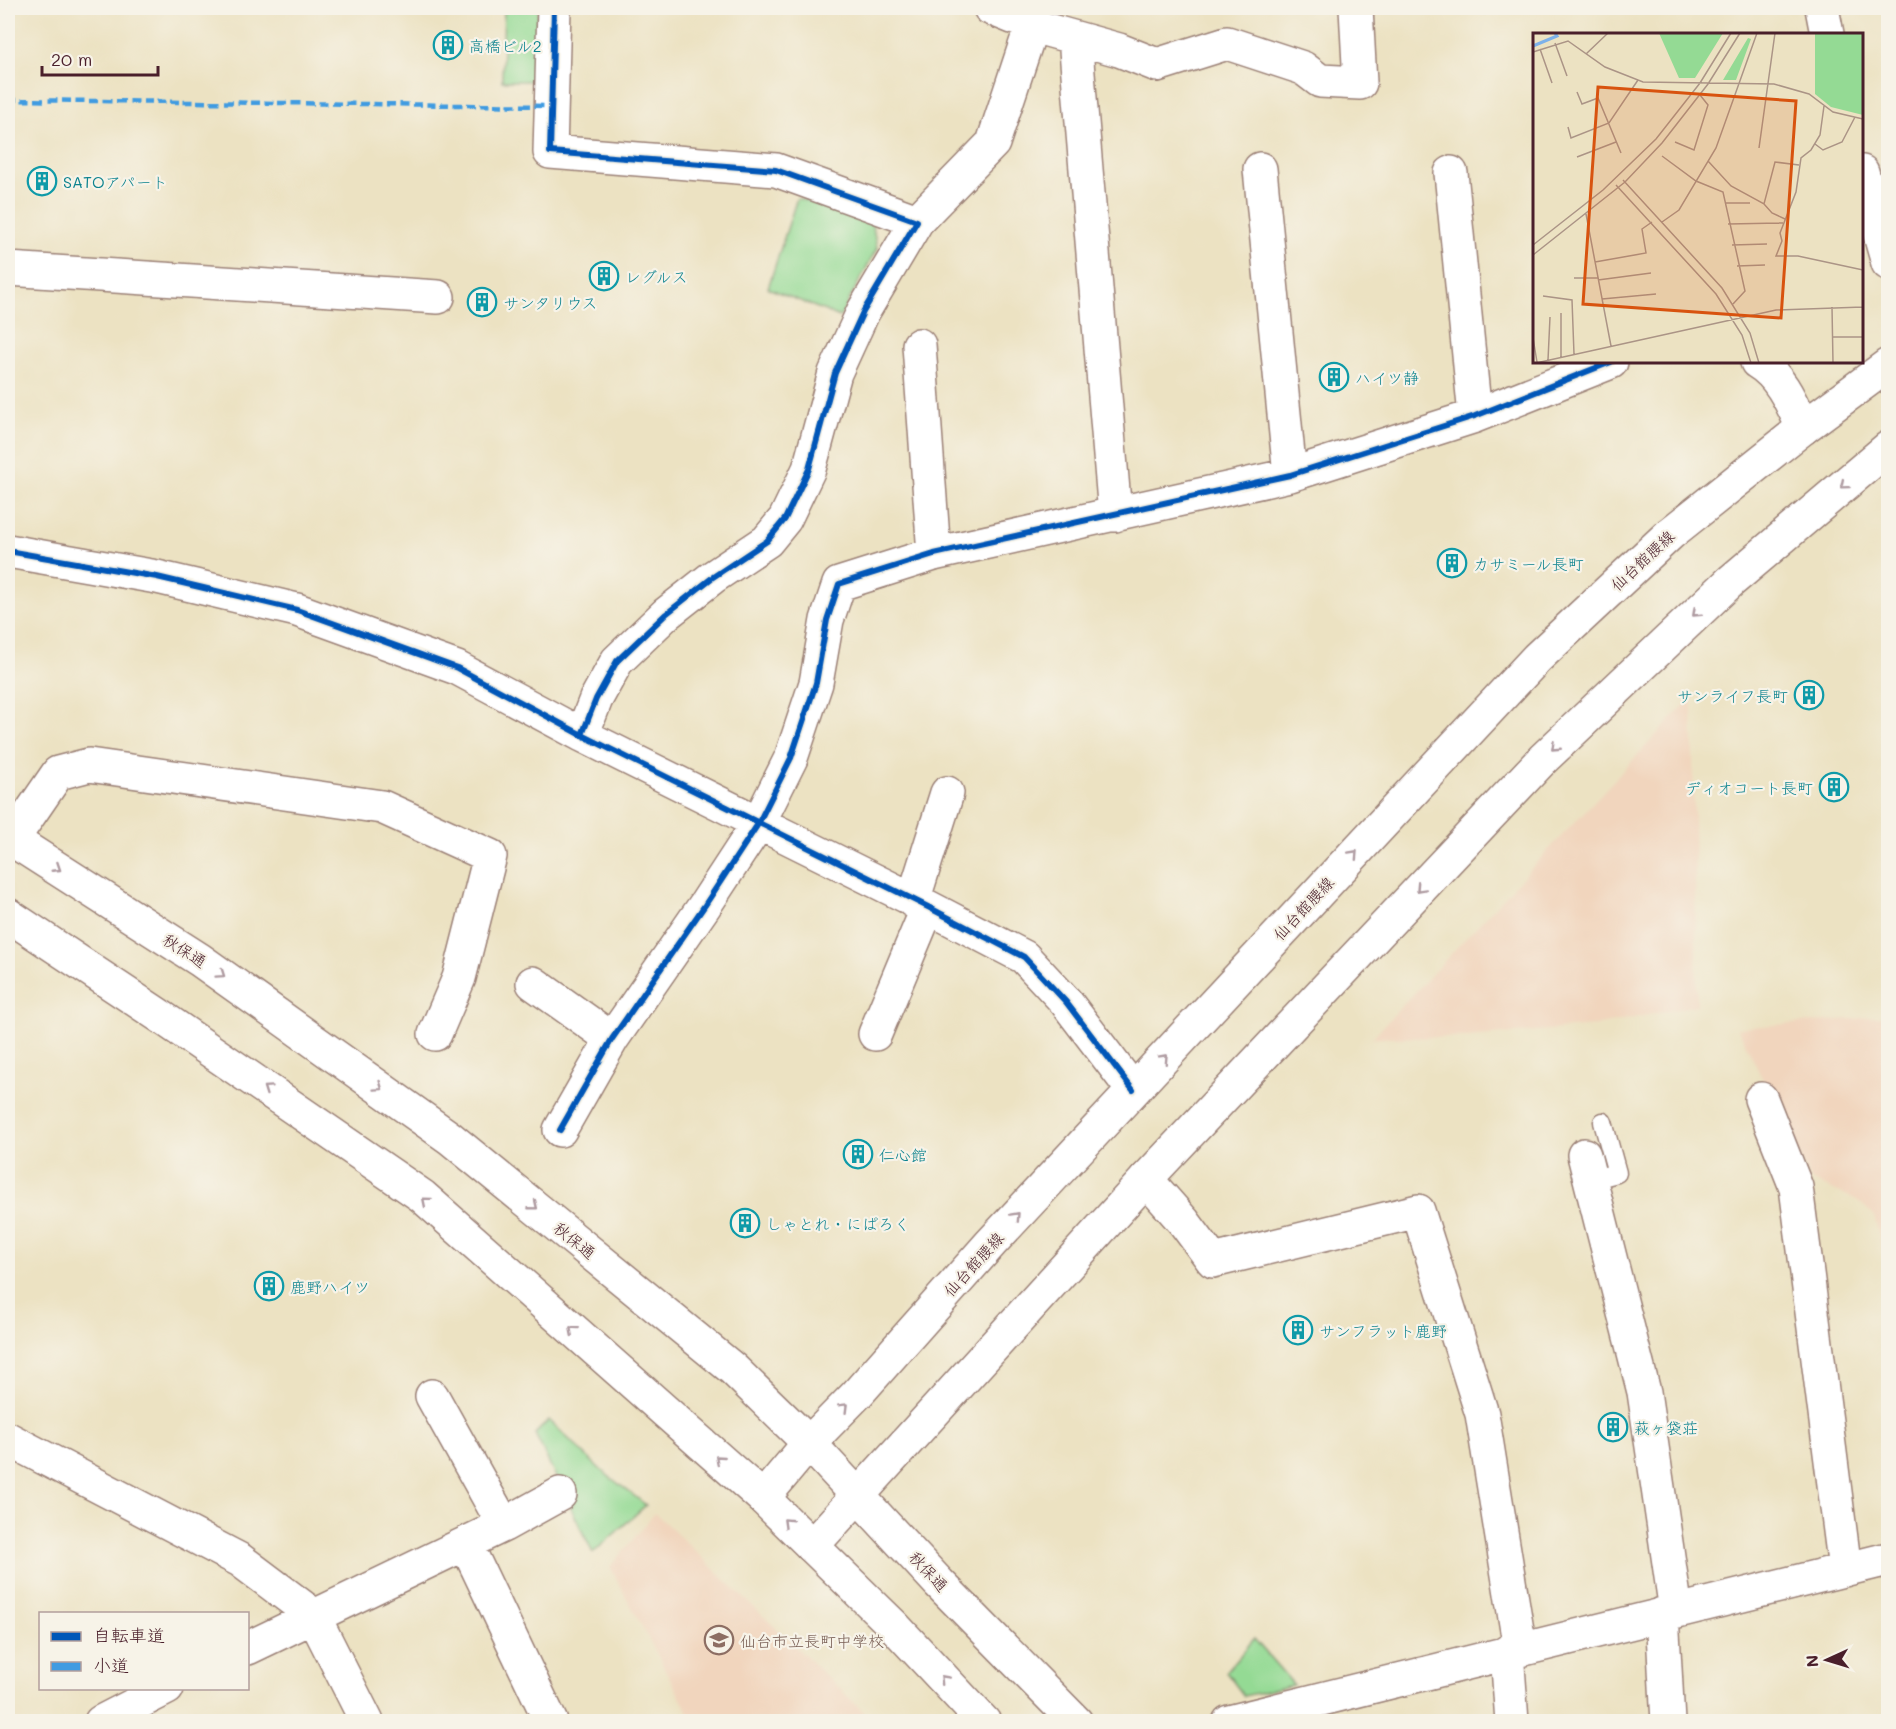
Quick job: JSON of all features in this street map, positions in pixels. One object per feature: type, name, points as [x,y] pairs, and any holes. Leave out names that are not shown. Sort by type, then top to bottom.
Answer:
[{"type":"main road","points":[[554,8],[550,152],[776,170],[917,221]]},
{"type":"main road","points":[[990,8],[1032,26],[1119,50],[1157,65],[1227,43],[1303,68],[1320,81],[1360,83],[1356,8]]},
{"type":"main road","points":[[1822,8],[1827,33]]},
{"type":"main road","points":[[582,735],[596,699],[617,660],[674,608],[713,577],[767,541],[785,519],[809,469],[835,372],[863,312],[917,221],[993,143],[1032,26]]},
{"type":"main road","points":[[1076,38],[1115,515]]},
{"type":"main road","points":[[1260,169],[1290,475]]},
{"type":"main road","points":[[1450,173],[1474,416]]},
{"type":"main road","points":[[1863,176],[1888,263]]},
{"type":"main road","points":[[8,269],[438,297]]},
{"type":"main road","points":[[919,345],[934,554]]},
{"type":"main road","points":[[560,1130],[612,1040],[759,824],[791,758],[813,694],[827,620],[840,584],[934,554],[1290,475],[1474,416],[1608,363]]},
{"type":"main road","points":[[1759,363],[1768,368],[1789,397],[1803,428]]},
{"type":"main road","name":"仙台館腰線","points":[[763,1498],[809,1443],[857,1394],[991,1243],[1537,658],[1671,533],[1888,364]]},
{"type":"main road","points":[[812,1546],[1146,1179],[1543,759],[1731,581],[1888,448]]},
{"type":"main road","points":[[8,551],[157,577],[297,610],[457,668],[582,735],[1024,957],[1066,1002],[1133,1090]]},
{"type":"main road","points":[[10,838],[58,773],[89,765],[382,807],[490,856],[459,978],[435,1034]]},
{"type":"main road","points":[[875,1034],[921,904],[947,793]]},
{"type":"main road","name":"秋保通","points":[[10,838],[200,960],[450,1137],[733,1369],[809,1443],[939,1583],[1076,1722]]},
{"type":"main road","points":[[8,915],[163,1018],[422,1196],[763,1498],[894,1626],[984,1722]]},
{"type":"main road","points":[[533,983],[612,1040]]},
{"type":"main road","points":[[1761,1099],[1796,1187],[1845,1570]]},
{"type":"main road","points":[[1587,1167],[1644,1392],[1669,1613],[1668,1722]]},
{"type":"main road","points":[[1146,1179],[1213,1261],[1418,1211],[1482,1414],[1513,1650],[1512,1722]]},
{"type":"main road","points":[[432,1396],[504,1525]]},
{"type":"main road","points":[[8,1439],[240,1560],[313,1615],[367,1722]]},
{"type":"main road","points":[[249,1647],[466,1544],[560,1494]]},
{"type":"main road","points":[[466,1544],[551,1722]]},
{"type":"main road","points":[[1229,1722],[1888,1559]]},
{"type":"main road","points":[[101,1722],[165,1690]]},
{"type":"lane","points":[[1587,1167],[1617,1173],[1603,1122]]},
{"type":"shaded area","points":[[1692,697],[1697,1005],[1594,1026],[1466,1037],[1372,1038]]},
{"type":"shaded area","points":[[1888,1016],[1888,1273],[1874,1215],[1857,1200],[1811,1180],[1738,1028]]},
{"type":"shaded area","name":"仙台市立長町中学校","points":[[655,1513],[872,1721],[693,1721],[610,1567]]},
{"type":"green space","points":[[504,8],[538,8],[535,81],[502,81]]},
{"type":"green space","points":[[797,198],[872,222],[877,248],[840,317],[768,288]]},
{"type":"green space","points":[[549,1420],[602,1471],[646,1505],[593,1553],[535,1434]]},
{"type":"green space","points":[[1254,1639],[1294,1685],[1244,1696],[1226,1672]]},
{"type":"marked path","points":[[8,100],[551,106]]},
{"type":"cycle path","points":[[554,8],[550,152],[776,170],[917,221],[863,312],[835,373],[809,469],[785,519],[767,541],[713,577],[666,614],[617,661],[596,699],[582,735]]},
{"type":"cycle path","points":[[560,1130],[612,1039],[758,824],[791,758],[816,683],[827,620],[839,584],[934,554],[1290,475],[1475,416],[1608,363]]},
{"type":"cycle path","points":[[8,551],[157,577],[297,610],[457,668],[582,735],[1024,957],[1066,1002],[1133,1090]]},
{"type":"place","name":"高橋ビル2","points":[[448,45]]},
{"type":"place","name":"SATOアパート","points":[[42,181]]},
{"type":"place","name":"レグルス","points":[[604,276]]},
{"type":"place","name":"サンタリウス","points":[[482,302]]},
{"type":"place","name":"ハイツ静","points":[[1334,377]]},
{"type":"place","name":"カサミール長町","points":[[1452,563]]},
{"type":"place","name":"サンライフ長町","points":[[1809,695]]},
{"type":"place","name":"ディオコート長町","points":[[1834,787]]},
{"type":"place","name":"仁心館","points":[[858,1154]]},
{"type":"place","name":"しゃとれ・にぱろく","points":[[745,1223]]},
{"type":"place","name":"鹿野ハイツ","points":[[269,1286]]},
{"type":"place","name":"サンフラット鹿野","points":[[1298,1330]]},
{"type":"place","name":"萩ヶ袋荘","points":[[1613,1427]]},
{"type":"place","name":"仙台市立長町中学校","points":[[719,1640]]}]
